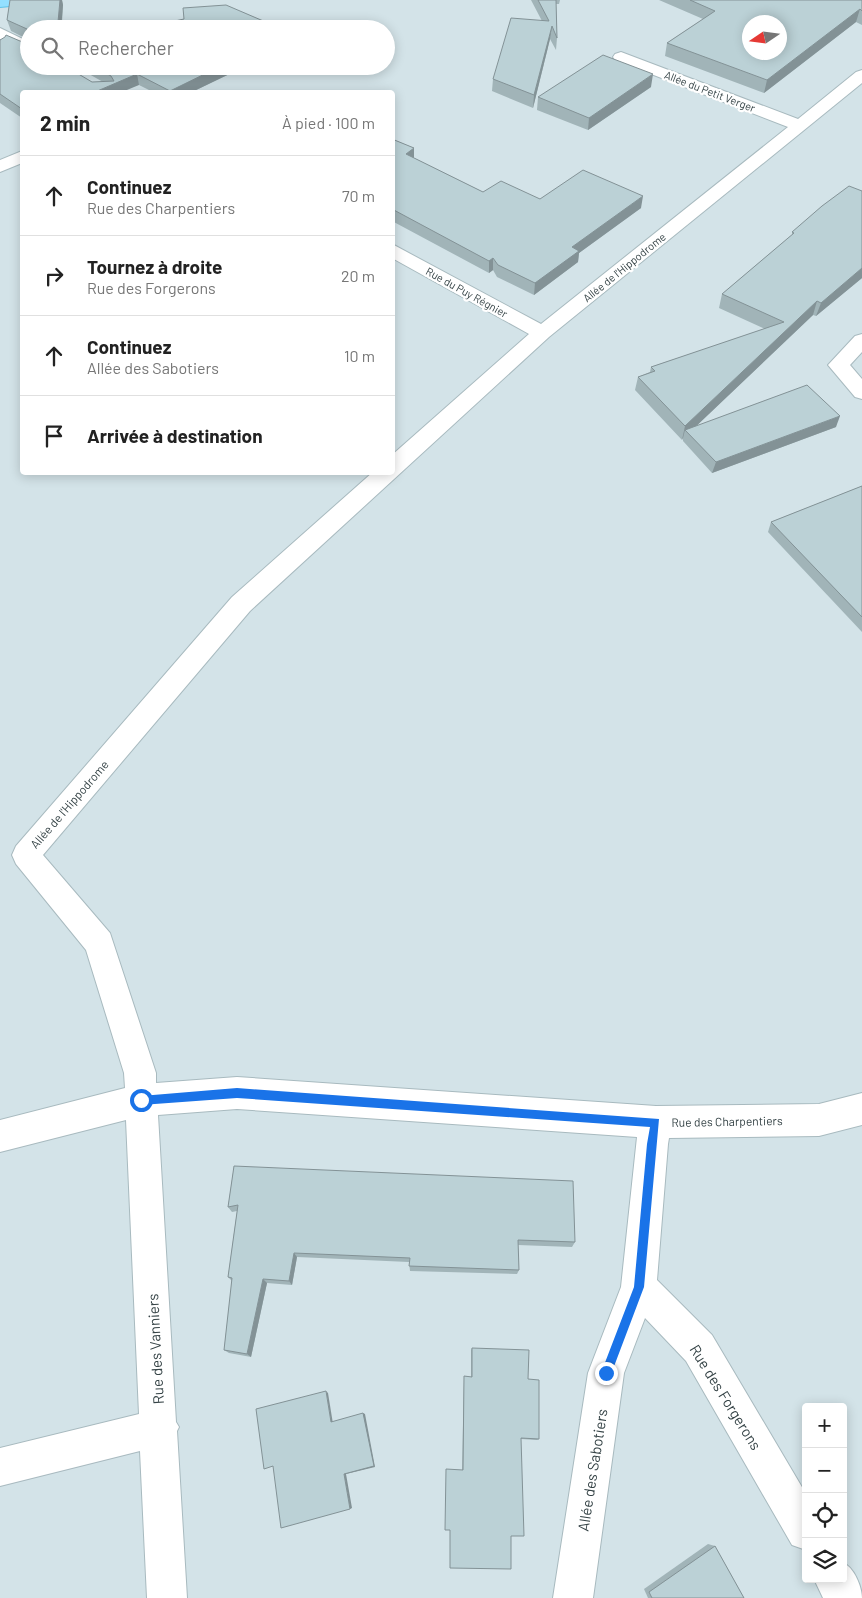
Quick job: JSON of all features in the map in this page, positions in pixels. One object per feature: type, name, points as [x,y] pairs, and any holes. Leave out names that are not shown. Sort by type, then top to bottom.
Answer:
[{"type":"main road","points":[[0,2],[31,0]]},
{"type":"street","points":[[0,33],[20,44]]},
{"type":"street","name":"Allée du Petit Verger","points":[[621,58],[799,125]]},
{"type":"street","name":"Allée de l'Hippodrome","points":[[395,465],[542,333],[862,75]]},
{"type":"street","points":[[0,167],[20,157]]},
{"type":"street","name":"Rue du Puy Régnier","points":[[395,252],[542,333]]},
{"type":"street","points":[[862,340],[838,365],[862,392]]},
{"type":"street","name":"Allée de l'Hippodrome","points":[[141,1100],[140,1073],[99,943],[26,855],[241,604],[385,475]]},
{"type":"street","name":"Rue des Charpentiers","points":[[141,1100],[237,1093],[656,1122],[819,1120],[862,1109]]},
{"type":"street","points":[[0,1136],[141,1100]]},
{"type":"street","name":"Rue des Vanniers","points":[[141,1100],[160,1426],[167,1598]]},
{"type":"street","points":[[639,1287],[652,1144],[656,1122]]},
{"type":"street","name":"Rue des Forgerons","points":[[639,1287],[699,1348],[802,1524]]},
{"type":"street","name":"Allée des Sabotiers","points":[[572,1598],[606,1373],[639,1287]]},
{"type":"street","points":[[0,1467],[160,1426]]},
{"type":"street","points":[[836,1583],[845,1598]]},
{"type":"shaded area","points":[[0,0],[862,0],[862,1598],[0,1598]]},
{"type":"building","points":[[10,0],[60,0],[58,20],[20,20],[20,26],[7,20]]},
{"type":"building","points":[[538,0],[556,0],[557,38],[552,26],[534,95],[493,79],[511,18],[549,21]]},
{"type":"building","points":[[690,0],[862,0],[862,11],[860,9],[767,80],[667,43],[715,11]]},
{"type":"building","points":[[226,5],[261,20],[179,20],[184,19],[183,8]]},
{"type":"building","points":[[6,35],[20,41],[20,75],[80,75],[92,82],[114,81],[109,75],[135,75],[100,90],[20,90],[20,108],[0,94],[0,40]]},
{"type":"building","points":[[603,55],[653,74],[589,118],[538,97]]},
{"type":"building","points":[[139,75],[203,75],[172,90],[168,90]]},
{"type":"building","points":[[395,140],[414,148],[406,154],[483,192],[501,181],[540,199],[583,170],[643,196],[572,247],[579,251],[535,283],[498,265],[493,258],[489,261],[395,211]]},
{"type":"building","points":[[849,186],[862,191],[862,268],[821,303],[817,301],[685,426],[638,377],[655,371],[651,367],[784,322],[722,294],[794,233],[792,232],[822,206]]},
{"type":"building","points":[[807,385],[840,416],[716,462],[685,430]]},
{"type":"building","points":[[862,486],[862,617],[771,522]]},
{"type":"building","points":[[234,1166],[573,1181],[575,1242],[518,1240],[519,1270],[409,1266],[410,1258],[294,1253],[289,1281],[263,1279],[247,1354],[224,1350],[232,1278],[228,1277],[238,1205],[228,1207]]},
{"type":"building","points":[[472,1348],[529,1350],[528,1379],[539,1380],[539,1439],[521,1438],[524,1536],[511,1536],[511,1569],[450,1568],[450,1530],[445,1530],[446,1469],[463,1470],[464,1376],[472,1377]]},
{"type":"building","points":[[326,1391],[331,1422],[363,1413],[374,1466],[344,1474],[350,1509],[281,1528],[273,1466],[264,1469],[256,1409]]},
{"type":"building","points":[[715,1546],[744,1598],[652,1598],[649,1592]]},
{"type":"route","points":[[141,1100],[237,1093],[656,1122],[652,1144],[639,1287],[606,1373]]}]
